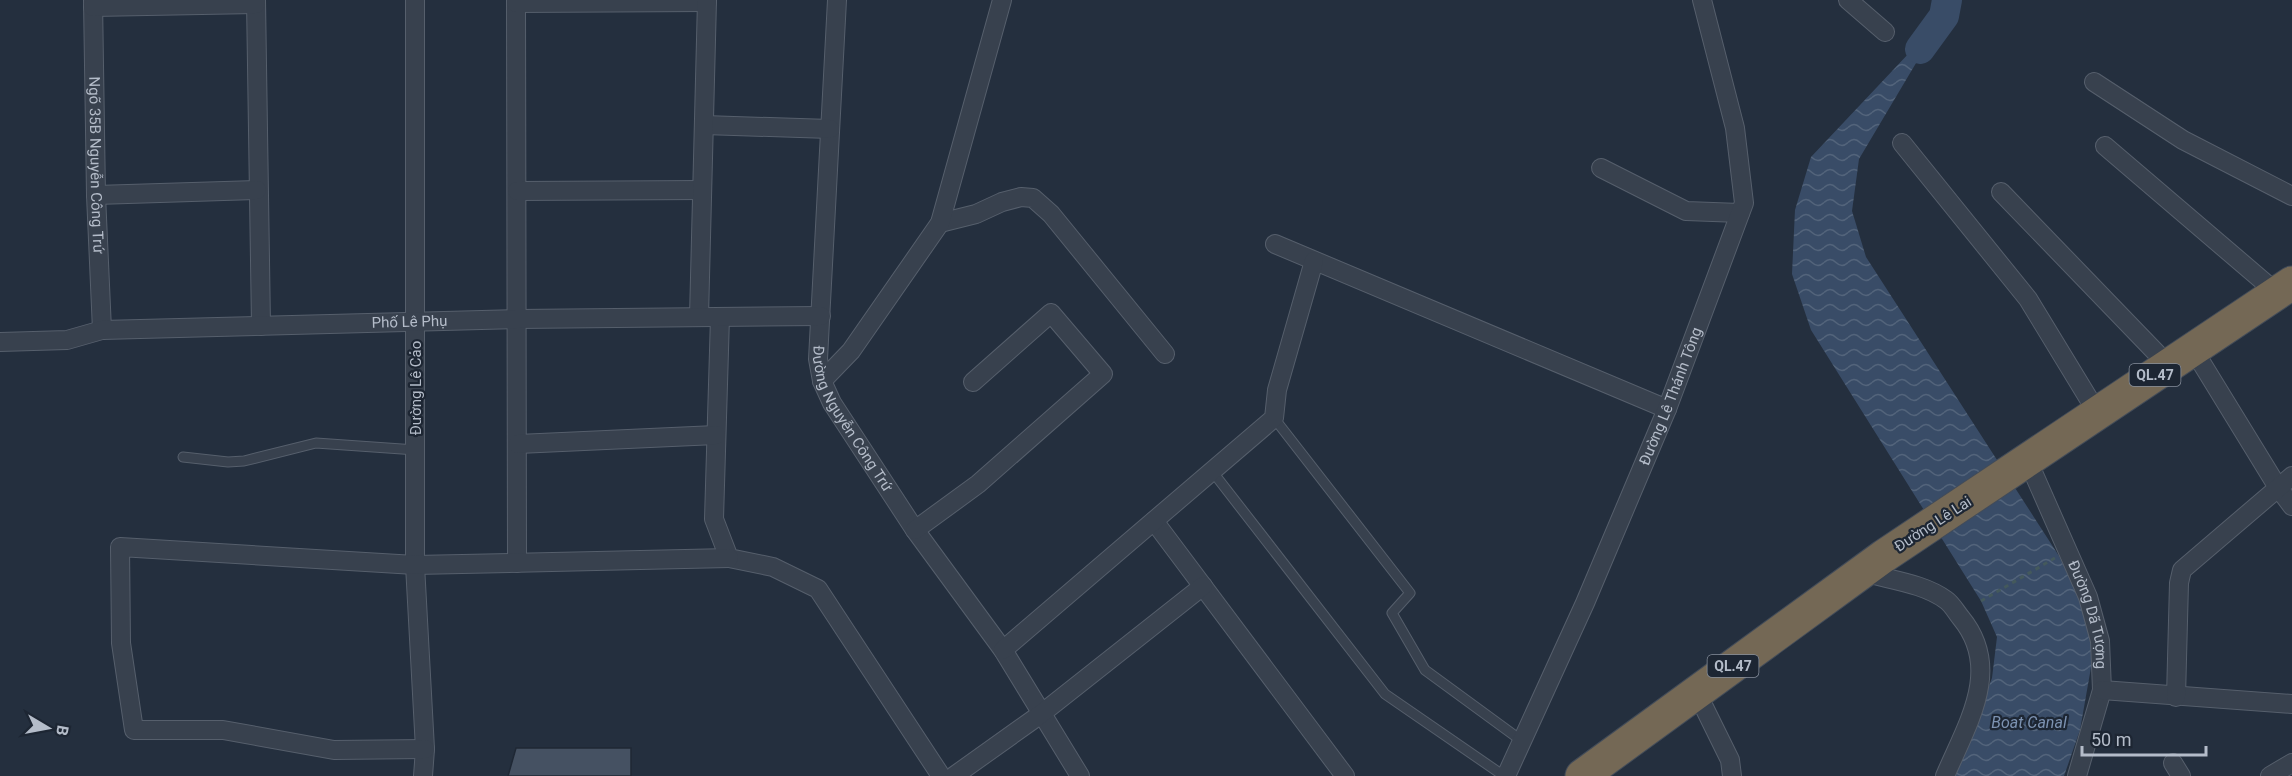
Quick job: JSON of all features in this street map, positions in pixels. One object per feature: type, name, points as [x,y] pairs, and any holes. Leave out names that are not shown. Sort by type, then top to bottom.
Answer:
[{"type":"highway","name":"Đường Lê Lai","points":[[1582,776],[1874,564],[2285,288]]},
{"type":"street","name":"Đường Lê Cảo","points":[[415,0],[415,565],[425,749],[423,776]]},
{"type":"street","name":"Đường Nguyễn Công Trứ","points":[[837,0],[818,359],[822,381],[832,403],[915,530],[1002,650],[1080,776]]},
{"type":"street","points":[[822,381],[851,351],[940,223],[1002,0]]},
{"type":"street","name":"Đường Lê Thánh Tông","points":[[1505,776],[1585,603],[1667,409],[1744,203],[1735,128],[1702,0]]},
{"type":"street","points":[[1848,0],[1885,32]]},
{"type":"street","points":[[517,563],[516,2],[707,1],[699,317]]},
{"type":"street","points":[[93,3],[256,2],[257,190],[261,326]]},
{"type":"street","name":"Ngõ 35B Nguyễn Công Trứ","points":[[93,3],[96,195],[102,330]]},
{"type":"street","points":[[2094,82],[2183,140],[2292,196]]},
{"type":"street","points":[[704,125],[830,129]]},
{"type":"street","points":[[1902,143],[2028,299],[2098,414]]},
{"type":"street","points":[[2104,146],[2285,288]]},
{"type":"street","points":[[1601,168],[1686,211],[1740,213]]},
{"type":"street","points":[[96,195],[257,190]]},
{"type":"street","points":[[517,191],[702,190]]},
{"type":"street","points":[[2001,192],[2181,358],[2292,506]]},
{"type":"street","points":[[940,223],[976,214],[1002,202],[1033,198],[1051,214],[1165,354]]},
{"type":"street","points":[[1275,244],[1667,409]]},
{"type":"street","points":[[1002,650],[1274,418],[1277,390],[1314,261]]},
{"type":"street","points":[[915,530],[978,484],[1103,374],[1051,313],[973,381]]},
{"type":"street","name":"Phố Lê Phụ","points":[[0,342],[67,340],[102,330],[518,319],[820,316]]},
{"type":"street","points":[[720,317],[714,519],[729,558]]},
{"type":"street","points":[[518,444],[716,435]]},
{"type":"street","name":"Đường Dã Tượng","points":[[2023,464],[2088,597],[2100,640],[2102,690],[2077,776]]},
{"type":"street","points":[[2176,697],[2179,583],[2182,570],[2277,486],[2292,476]]},
{"type":"street","points":[[1154,521],[1345,776]]},
{"type":"street","points":[[425,749],[334,750],[223,730],[134,730],[119,611],[120,547],[415,565],[729,558],[773,567],[818,589],[941,776]]},
{"type":"street","points":[[1874,564],[1946,600],[1969,627],[1980,649],[1981,676],[1977,700],[1945,776]]},
{"type":"street","points":[[954,776],[1041,714],[1203,586]]},
{"type":"street","points":[[2102,690],[2292,704]]},
{"type":"street","points":[[1697,693],[1730,760],[1732,776]]},
{"type":"street","points":[[2270,776],[2292,763]]},
{"type":"lane","points":[[1274,418],[1410,593],[1392,613],[1425,670],[1522,741]]},
{"type":"lane","points":[[183,457],[244,461],[316,443],[416,450]]},
{"type":"lane","points":[[1212,471],[1385,694],[1505,776]]},
{"type":"path","points":[[1981,601],[2059,556]]},
{"type":"water","name":"Boat Canal","points":[[1944,16],[1859,159],[1852,211],[1866,257],[2059,556],[2086,613],[2093,656],[2080,730],[2064,776],[1955,776],[1992,678],[1997,637],[1981,601],[1811,330],[1792,274],[1795,210],[1811,157]]},
{"type":"building","points":[[516,748],[631,748],[631,776],[508,776]]},
{"type":"waterway","points":[[1920,49],[1944,16],[1947,0]]}]
